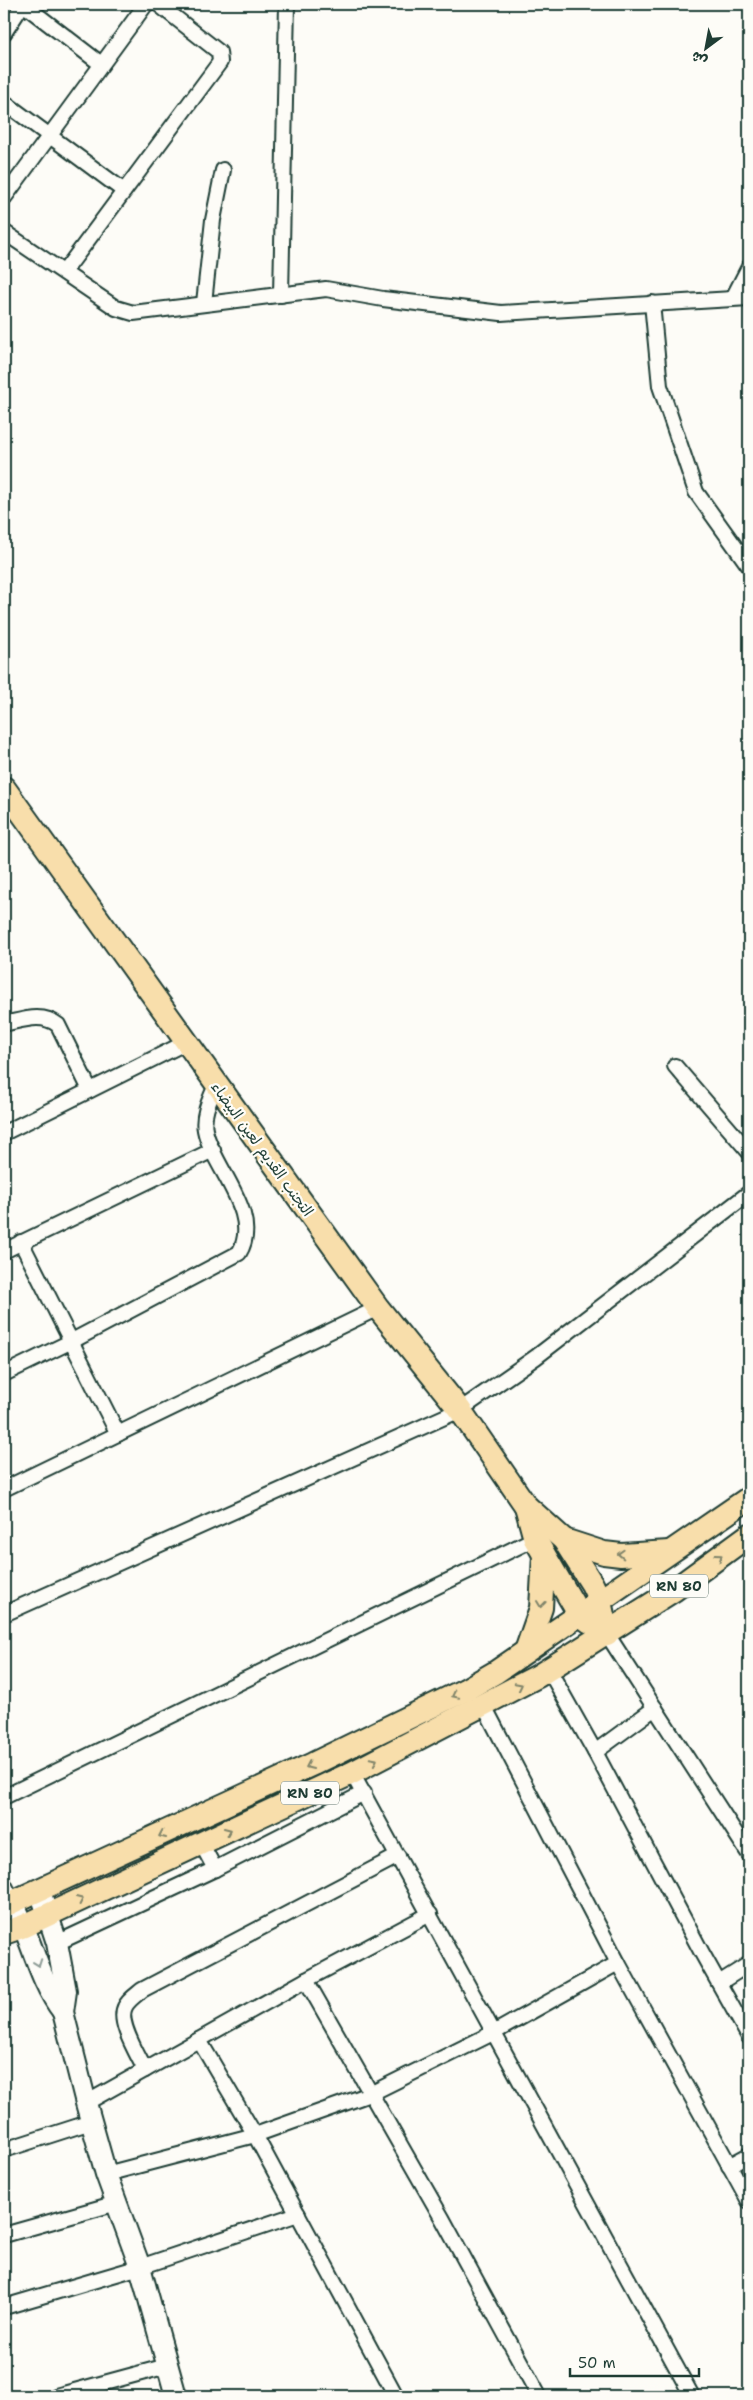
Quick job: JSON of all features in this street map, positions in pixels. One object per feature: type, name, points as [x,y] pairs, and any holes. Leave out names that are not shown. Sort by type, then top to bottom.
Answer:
[{"type":"main road","name":"التجنب القديم لعين البيضاء","points":[[4,788],[185,1043],[378,1308],[460,1410],[549,1541]]},
{"type":"main road","name":"RN 80","points":[[7,1897],[40,1891],[313,1764],[438,1703],[496,1672],[749,1498]]},
{"type":"main road","name":"RN 80","points":[[14,1929],[352,1773],[549,1670],[674,1590],[749,1535]]},
{"type":"main road","points":[[549,1541],[612,1554],[670,1552]]},
{"type":"main road","points":[[549,1541],[592,1584],[600,1602],[607,1634]]},
{"type":"main road","points":[[549,1541],[579,1614],[607,1634]]},
{"type":"main road","points":[[526,1651],[541,1608],[549,1541]]},
{"type":"main road","points":[[40,1891],[57,1943],[66,1991],[63,2012],[88,2113],[106,2174],[140,2267],[176,2396]]},
{"type":"main road","points":[[7,1897],[14,1929],[50,1996],[63,2012]]},
{"type":"street","points":[[4,33],[23,4],[101,64]]},
{"type":"street","points":[[4,198],[146,4]]},
{"type":"street","points":[[64,272],[220,62],[219,52],[158,4]]},
{"type":"street","points":[[281,295],[287,4]]},
{"type":"street","points":[[4,102],[124,191]]},
{"type":"street","points":[[204,303],[212,220],[223,170]]},
{"type":"street","points":[[4,232],[123,312],[326,290],[501,313],[749,298]]},
{"type":"street","points":[[733,298],[749,267]]},
{"type":"street","points":[[652,303],[660,386],[696,492],[749,566]]},
{"type":"street","points":[[4,1024],[33,1018],[47,1017],[52,1020],[58,1025],[90,1090]]},
{"type":"street","points":[[4,1133],[185,1043]]},
{"type":"street","points":[[675,1066],[749,1152]]},
{"type":"street","points":[[4,1374],[72,1341],[239,1253],[244,1245],[246,1233],[241,1209],[205,1129],[207,1106],[216,1085]]},
{"type":"street","points":[[4,1251],[213,1150]]},
{"type":"street","points":[[4,1614],[460,1410],[536,1358],[749,1193]]},
{"type":"street","points":[[21,1242],[118,1434]]},
{"type":"street","points":[[4,1489],[378,1308]]},
{"type":"street","points":[[4,1797],[549,1541]]},
{"type":"street","points":[[607,1634],[749,1854]]},
{"type":"street","points":[[549,1670],[749,2038]]},
{"type":"street","points":[[483,1704],[618,1963],[749,2201]]},
{"type":"street","points":[[595,1752],[655,1708]]},
{"type":"street","points":[[352,1773],[692,2396]]},
{"type":"street","points":[[57,1943],[215,1869],[364,1793]]},
{"type":"street","points":[[292,1801],[304,1824]]},
{"type":"street","points":[[201,1843],[215,1869]]},
{"type":"street","points":[[145,2070],[122,2021],[125,2005],[130,2000],[142,1990],[398,1856]]},
{"type":"street","points":[[4,2150],[88,2113],[145,2070],[306,1980],[430,1914]]},
{"type":"street","points":[[106,2174],[255,2135],[370,2094],[495,2032],[618,1963]]},
{"type":"street","points":[[719,1983],[749,1964]]},
{"type":"street","points":[[306,1980],[442,2218],[539,2396]]},
{"type":"street","points":[[199,2040],[255,2135],[396,2396]]},
{"type":"street","points":[[729,2166],[749,2155]]},
{"type":"street","points":[[4,2234],[118,2203]]},
{"type":"street","points":[[4,2307],[140,2267],[298,2214]]},
{"type":"street","points":[[56,2396],[167,2366]]}]
